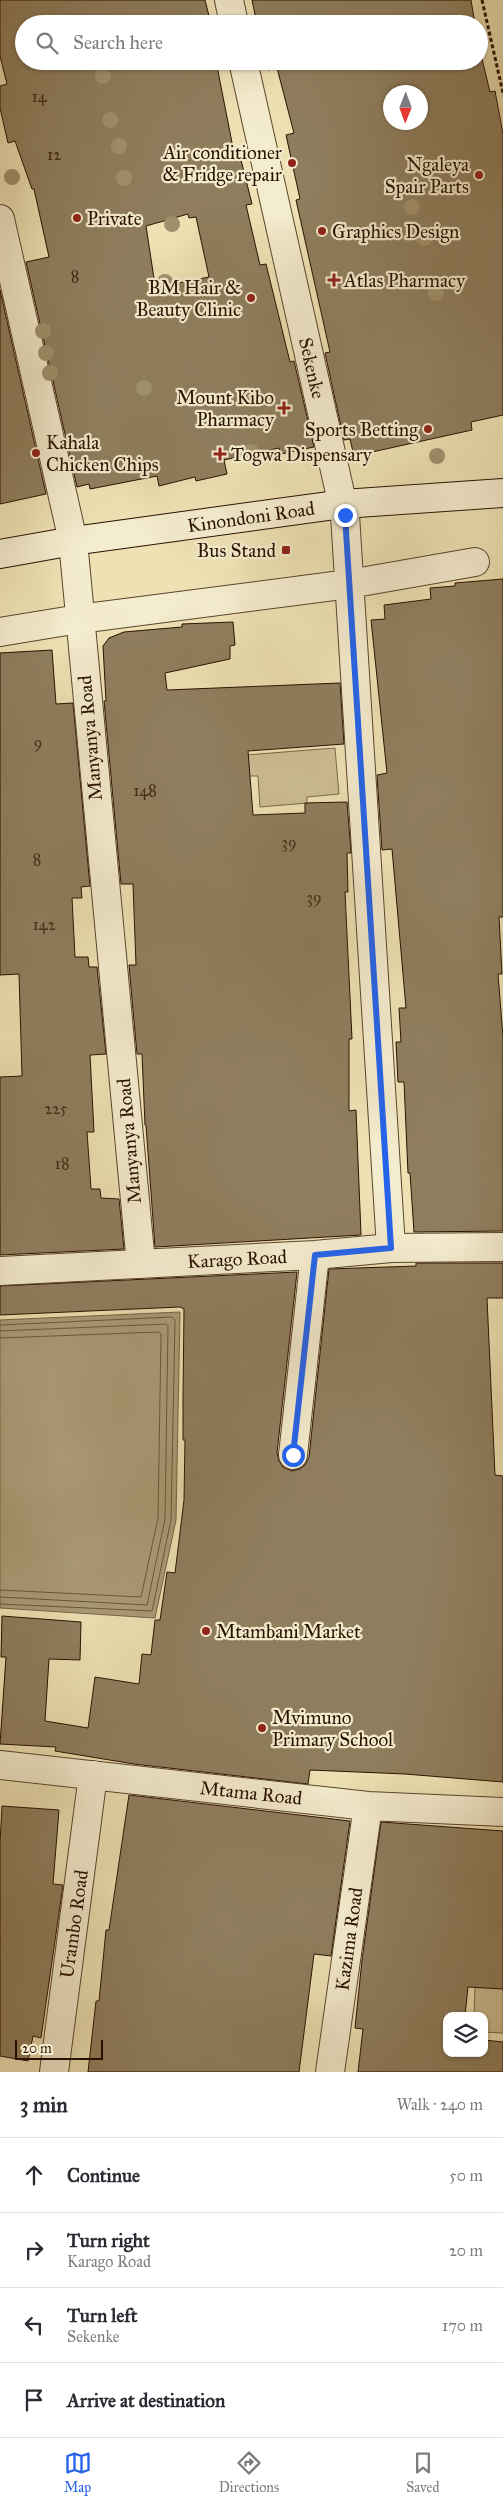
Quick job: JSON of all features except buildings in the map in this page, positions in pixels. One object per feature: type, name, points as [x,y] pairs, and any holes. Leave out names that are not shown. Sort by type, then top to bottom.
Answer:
[{"type":"street","points":[[229,0],[232,15]]},
{"type":"street","name":"Sekenke","points":[[245,70],[343,504],[391,1248]]},
{"type":"street","name":"Manyanya Road","points":[[0,219],[73,541],[141,1264]]},
{"type":"street","name":"Kinondoni Road","points":[[0,554],[73,541],[343,504],[503,493]]},
{"type":"street","points":[[0,632],[79,619],[349,584],[475,562]]},
{"type":"street","name":"Karago Road","points":[[0,1271],[315,1255],[391,1248],[503,1247]]},
{"type":"street","points":[[293,1455],[315,1255]]},
{"type":"street","name":"Mtama Road","points":[[0,1765],[368,1806],[503,1812]]},
{"type":"street","name":"Urambo Road","points":[[54,2072],[93,1775]]},
{"type":"street","name":"Kazima Road","points":[[330,2072],[368,1806]]},
{"type":"path","points":[[482,0],[485,15]]},
{"type":"path","points":[[488,27],[503,94]]},
{"type":"shaded area","points":[[335,748],[339,794],[307,797],[307,803],[260,807],[258,776],[247,776],[246,755]]},
{"type":"shaded area","points":[[503,1966],[503,2033],[488,2032],[488,2012],[474,2012],[475,1988],[478,1973]]},
{"type":"water","points":[[180,1312],[176,1520],[155,1618],[0,1608],[0,1320]]},
{"type":"place","name":"Air conditioner & Fridge repair","points":[[292,163]]},
{"type":"place","name":"Ngaleya Spair Parts","points":[[479,175]]},
{"type":"place","name":"Private","points":[[77,218]]},
{"type":"place","name":"Graphics Design","points":[[322,231]]},
{"type":"place","name":"Atlas Pharmacy","points":[[334,280]]},
{"type":"place","name":"BM Hair & Beauty Clinic","points":[[251,298]]},
{"type":"place","name":"Mount Kibo Pharmacy","points":[[284,408]]},
{"type":"place","name":"Sports Betting","points":[[428,429]]},
{"type":"place","name":"Kahala Chicken Chips","points":[[36,453]]},
{"type":"place","name":"Togwa Dispensary","points":[[220,454]]},
{"type":"place","name":"Bus Stand","points":[[286,550]]},
{"type":"place","name":"Mtambani Market","points":[[206,1631]]},
{"type":"place","name":"Mvimuno Primary School","points":[[262,1728]]},
{"type":"route","points":[[293,1455],[315,1255],[391,1248],[345,515]]}]
